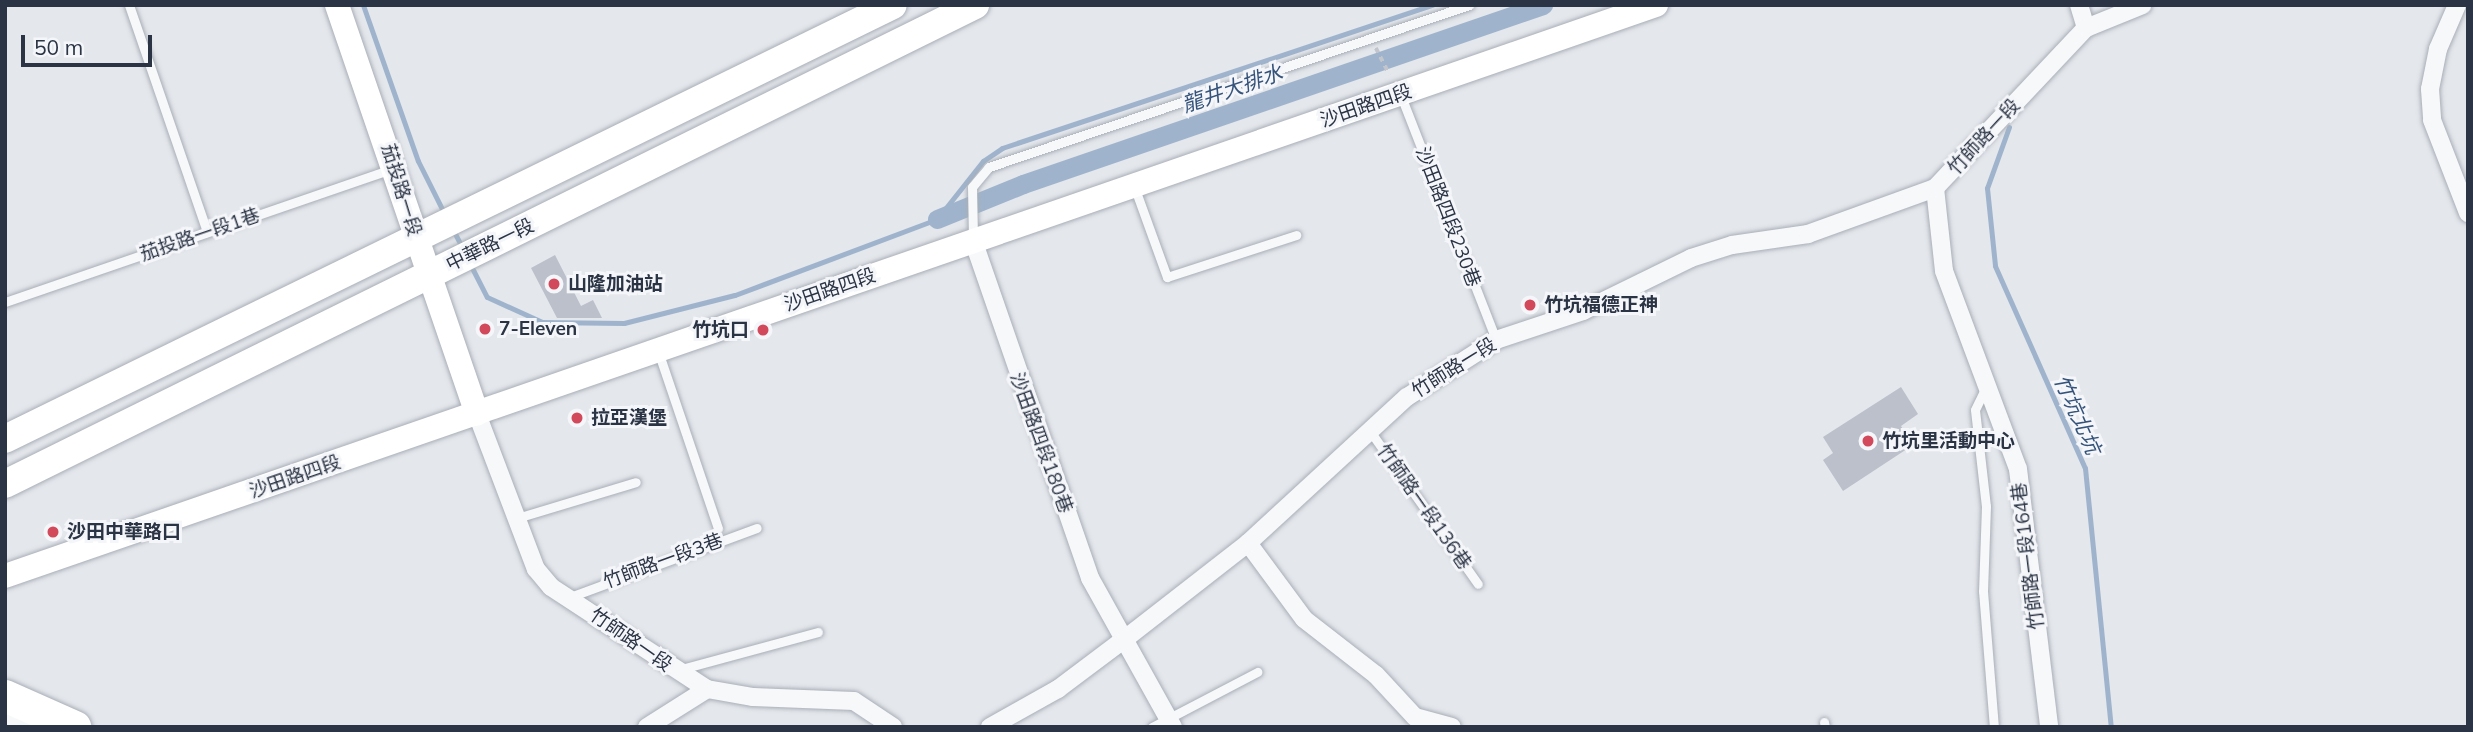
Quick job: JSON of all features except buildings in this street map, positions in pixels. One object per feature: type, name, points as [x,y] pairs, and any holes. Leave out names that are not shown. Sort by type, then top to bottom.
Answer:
[{"type":"highway","points":[[5,695],[75,727]]},
{"type":"main road","name":"中華路一段","points":[[5,439],[893,5]]},
{"type":"main road","name":"中華路一段","points":[[5,484],[975,5]]},
{"type":"street","name":"茄投路一段","points":[[337,5],[396,167],[415,240],[432,274],[477,414]]},
{"type":"street","name":"沙田路四段","points":[[5,576],[658,351],[1133,184],[1396,88],[1656,5]]},
{"type":"street","points":[[2079,5],[2086,28]]},
{"type":"street","name":"竹師路一段","points":[[990,727],[1058,689],[1126,638],[1248,543],[1406,397],[1496,340],[1583,311],[1691,257],[1732,245],[1808,234],[1935,188],[2086,28],[2143,5]]},
{"type":"street","points":[[2468,10],[2459,5],[2438,49],[2430,89],[2432,120],[2468,213]]},
{"type":"street","name":"竹師路一段164巷","points":[[1935,188],[1944,271],[2018,469],[2049,727]]},
{"type":"street","name":"沙田路四段180巷","points":[[973,240],[1090,578],[1171,722]]},
{"type":"street","name":"竹師路一段","points":[[477,414],[536,569],[551,587],[570,597],[674,671],[707,689],[753,697],[854,701],[893,727]]},
{"type":"street","points":[[1248,543],[1304,619],[1376,675],[1415,717],[1452,727]]},
{"type":"street","points":[[647,727],[707,689]]},
{"type":"street","points":[[5,714],[34,727]]},
{"type":"lane","points":[[130,5],[207,232]]},
{"type":"lane","points":[[973,240],[972,187],[989,167],[1469,5]]},
{"type":"lane","name":"沙田路四段230巷","points":[[1396,88],[1496,340]]},
{"type":"lane","name":"茄投路一段1巷","points":[[5,302],[396,167]]},
{"type":"lane","points":[[1133,184],[1167,277],[1296,235]]},
{"type":"lane","points":[[658,351],[718,528]]},
{"type":"lane","points":[[1986,387],[1975,410],[1986,506],[1983,591],[1994,727]]},
{"type":"lane","name":"竹師路一段136巷","points":[[1370,431],[1478,584]]},
{"type":"lane","points":[[515,519],[636,482]]},
{"type":"lane","name":"竹師路一段3巷","points":[[570,597],[666,557],[757,528]]},
{"type":"lane","points":[[674,671],[818,632]]},
{"type":"lane","points":[[1152,727],[1171,722],[1257,672]]},
{"type":"path","points":[[1376,48],[1396,88]]},
{"type":"waterway","points":[[363,5],[418,161],[445,215]]},
{"type":"waterway","points":[[470,264],[487,297],[542,322],[624,323],[735,295],[937,219],[983,161],[1002,148],[1433,5]]},
{"type":"waterway","name":"龍井大排水","points":[[937,219],[1023,184],[1543,5]]},
{"type":"waterway","name":"竹坑北坑","points":[[2009,127],[1987,188],[1995,266],[2085,468],[2111,727]]},
{"type":"waterway","points":[[453,230],[463,249]]},
{"type":"place","name":"山隆加油站","points":[[554,284]]},
{"type":"place","name":"竹坑福德正神","points":[[1530,305]]},
{"type":"place","name":"7-Eleven","points":[[485,329]]},
{"type":"place","name":"竹坑口","points":[[763,330]]},
{"type":"place","name":"拉亞漢堡","points":[[577,418]]},
{"type":"place","name":"竹坑里活動中心","points":[[1868,441]]},
{"type":"place","name":"沙田中華路口","points":[[53,532]]}]
